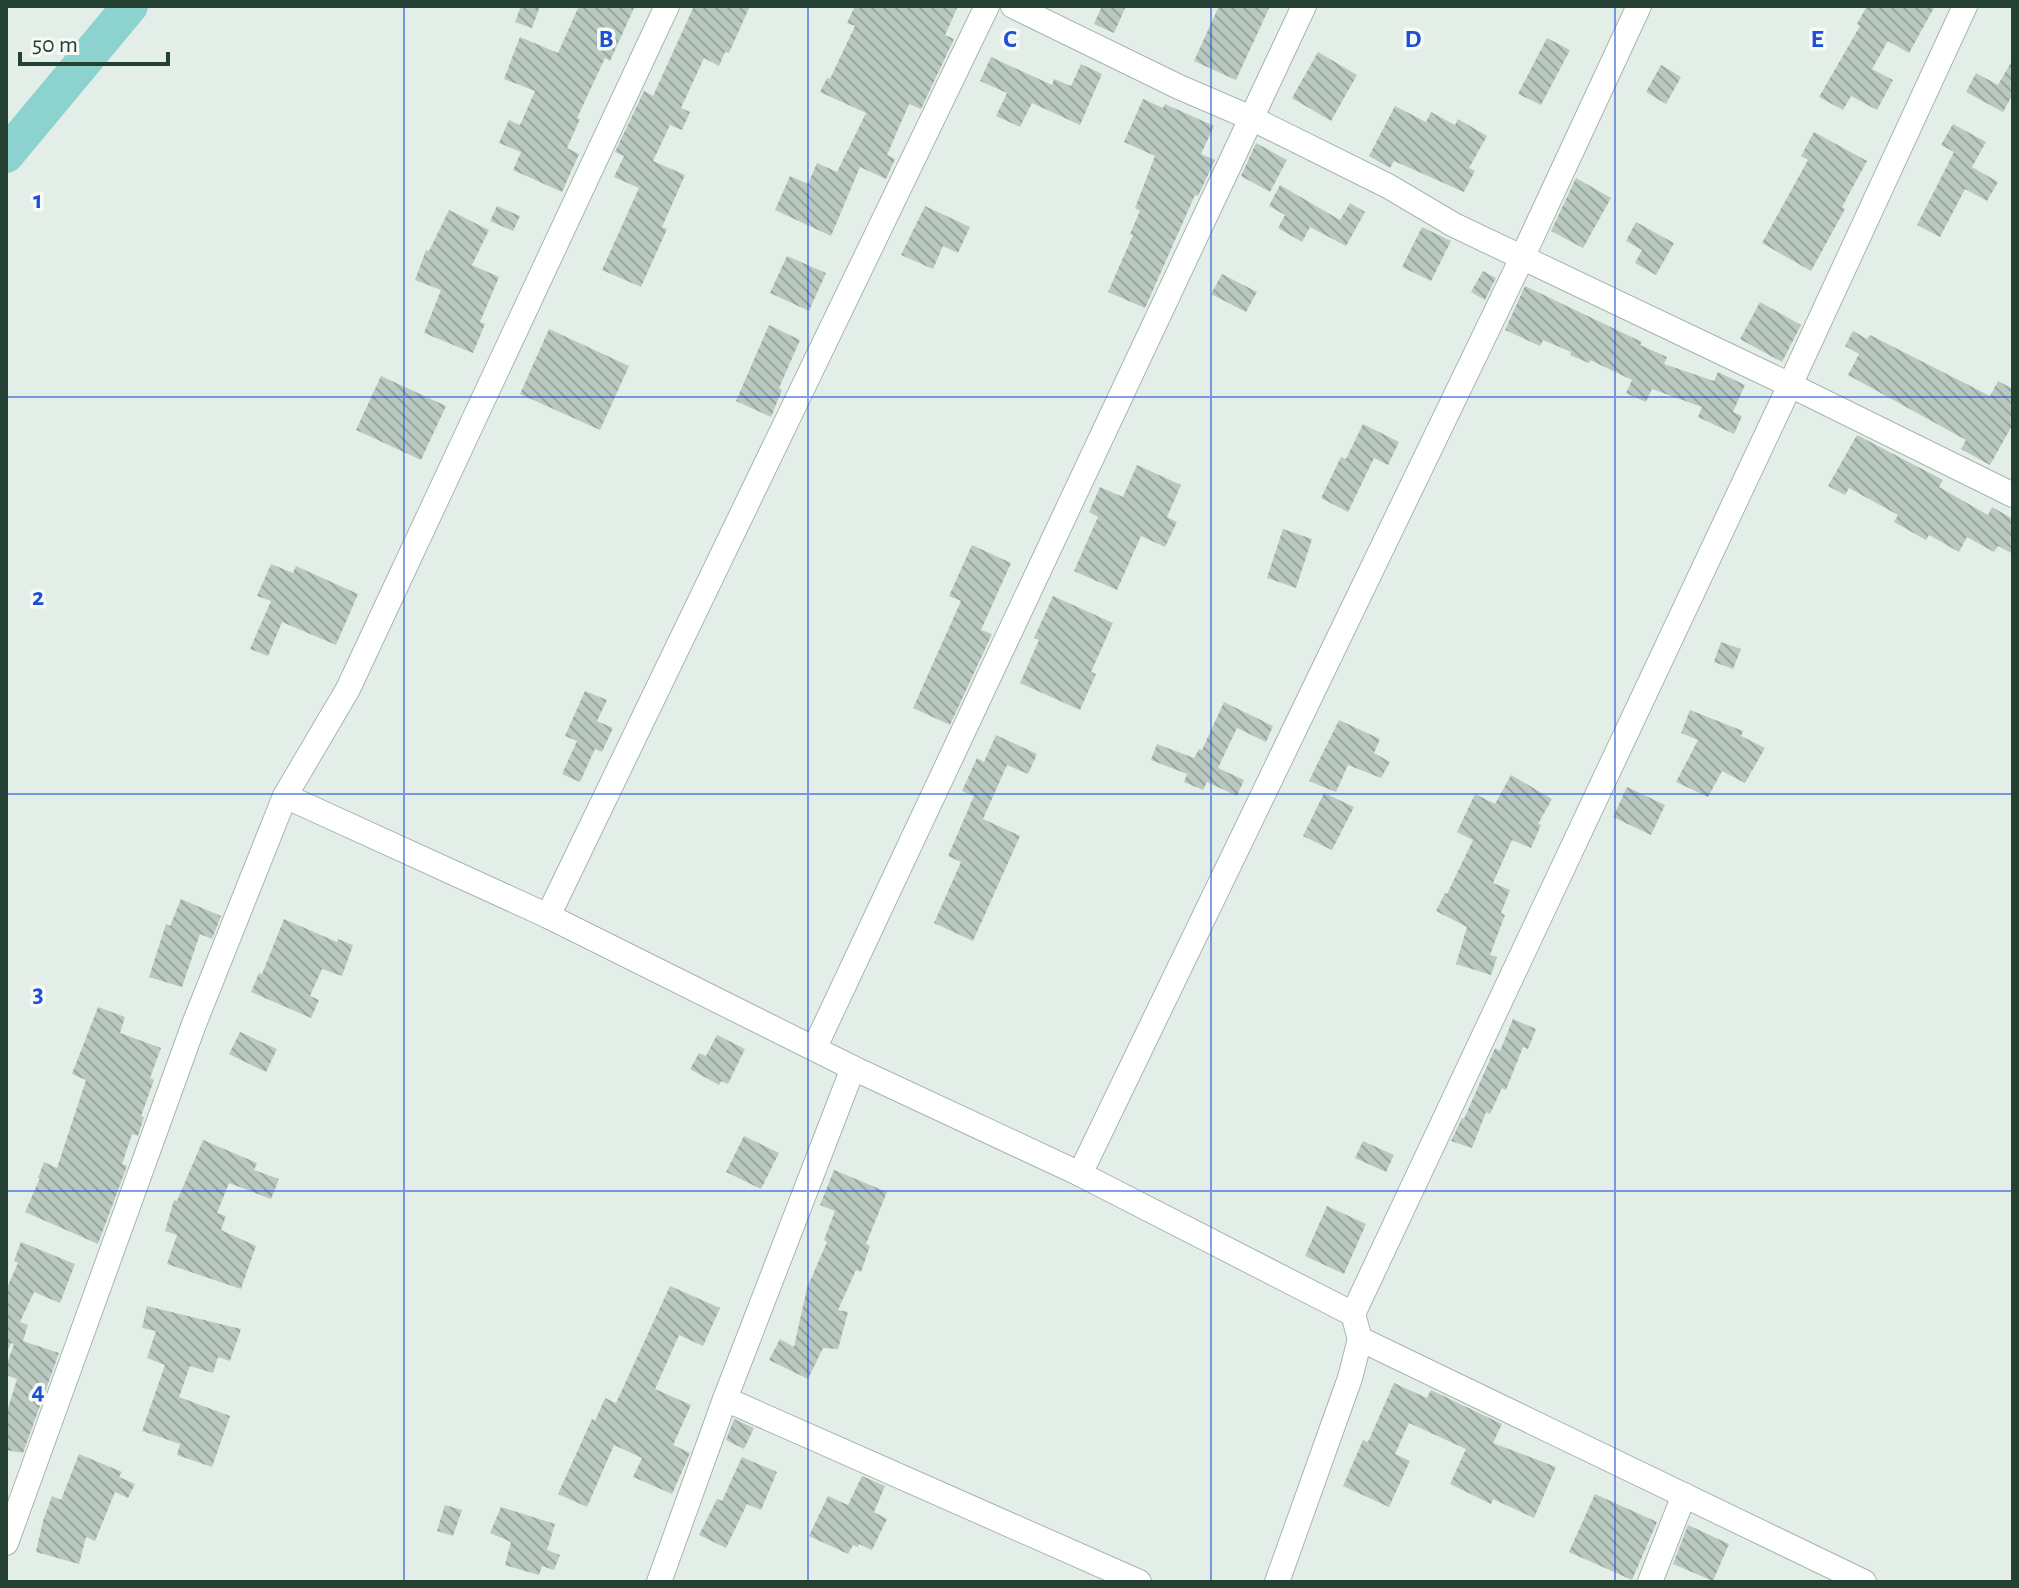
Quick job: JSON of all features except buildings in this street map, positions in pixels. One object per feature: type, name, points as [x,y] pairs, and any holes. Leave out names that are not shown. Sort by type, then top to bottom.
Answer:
[{"type":"street","points":[[6,1543],[194,1024],[285,796],[348,689],[667,6]]},
{"type":"street","points":[[548,916],[987,6]]},
{"type":"street","points":[[1013,6],[1251,118],[1388,186],[1454,225],[2013,495]]},
{"type":"street","points":[[815,1047],[1304,6]]},
{"type":"street","points":[[1080,1174],[1522,258],[1639,6]]},
{"type":"street","points":[[1277,1582],[1350,1378],[1360,1339],[1353,1314],[1965,6]]},
{"type":"street","points":[[285,796],[548,916],[853,1068],[1080,1174],[1353,1314]]},
{"type":"street","points":[[659,1582],[725,1399],[853,1068]]},
{"type":"street","points":[[1360,1339],[1864,1582]]},
{"type":"street","points":[[725,1399],[1139,1582]]},
{"type":"street","points":[[1650,1582],[1684,1495]]},
{"type":"waterway","points":[[6,155],[130,6]]}]
